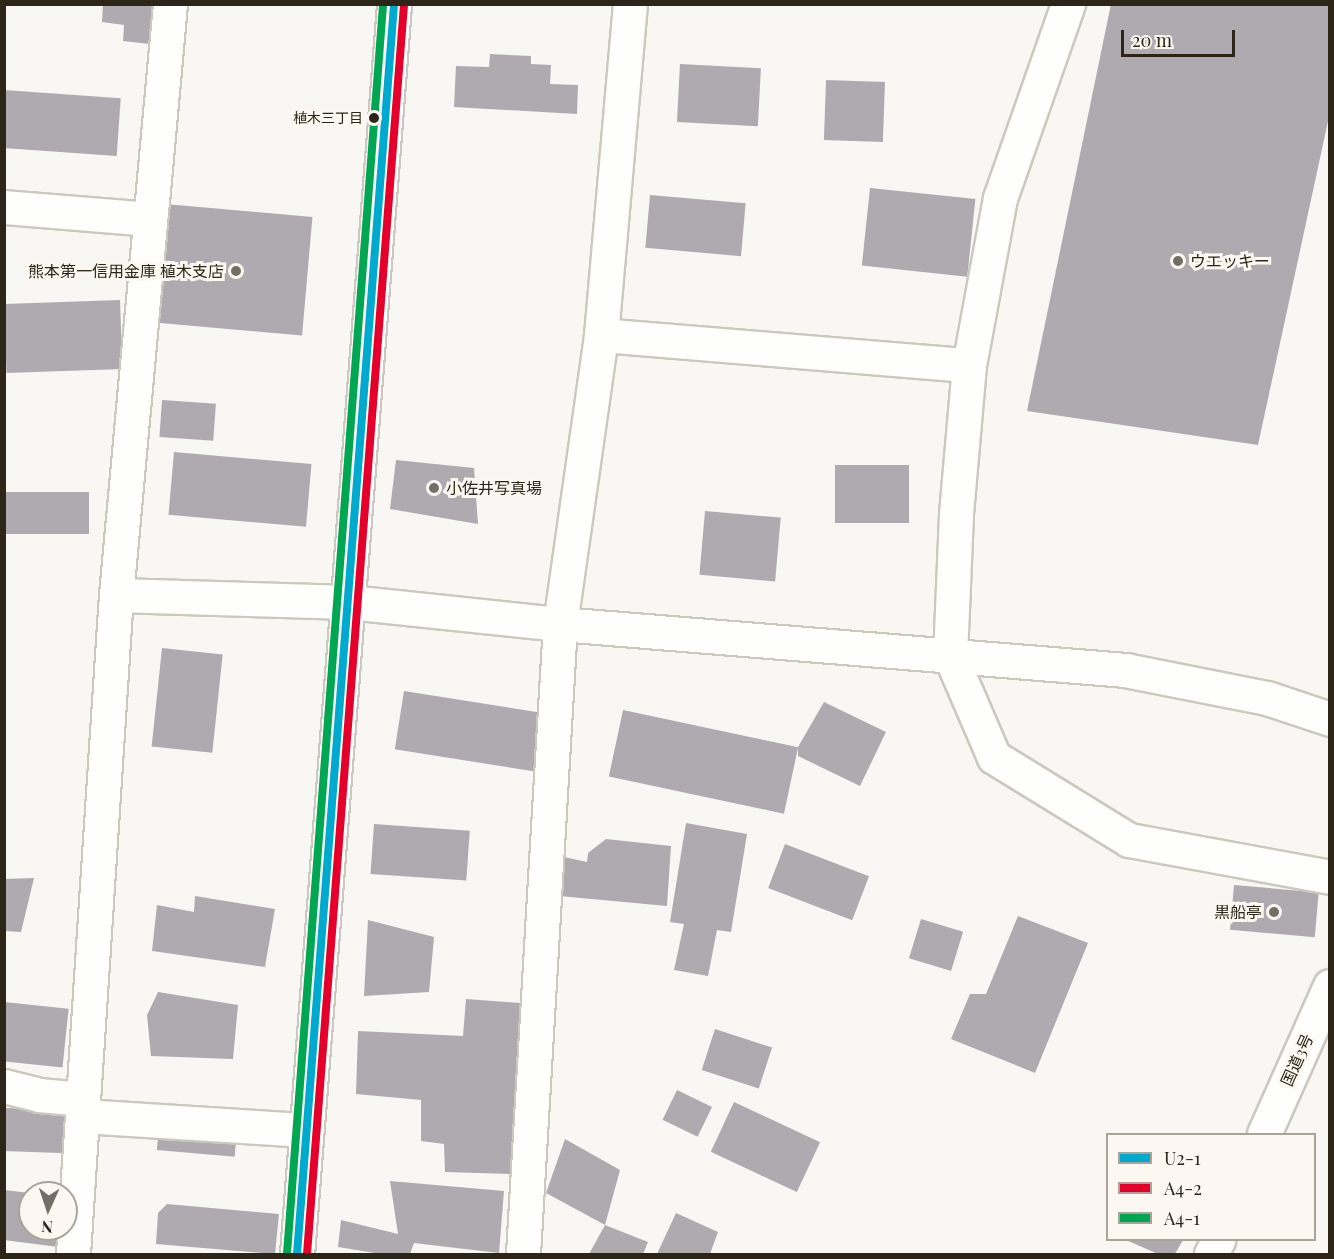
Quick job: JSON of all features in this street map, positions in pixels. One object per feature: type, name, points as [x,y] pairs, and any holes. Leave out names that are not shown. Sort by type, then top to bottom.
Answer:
[{"type":"main road","points":[[73,1254],[116,595],[170,4]]},
{"type":"main road","points":[[297,1254],[394,4]]},
{"type":"main road","points":[[523,1254],[560,624],[600,335],[630,4]]},
{"type":"main road","points":[[1068,4],[1000,198],[969,366],[956,514],[951,655],[994,757],[1129,840],[1329,877]]},
{"type":"main road","points":[[4,207],[150,219]]},
{"type":"main road","points":[[600,335],[969,366]]},
{"type":"main road","points":[[116,595],[349,602],[560,624],[1125,670],[1267,698],[1329,719]]},
{"type":"main road","name":"国道3号","points":[[1264,1133],[1329,986]]},
{"type":"main road","points":[[4,1086],[83,1108],[307,1130]]},
{"type":"building","points":[[103,4],[154,4],[150,44],[123,41],[124,25],[102,22]]},
{"type":"building","name":"ウエッキー","points":[[1111,4],[1330,4],[1330,112],[1258,445],[1027,411]]},
{"type":"building","points":[[490,54],[531,56],[531,64],[551,65],[550,84],[578,85],[577,114],[454,107],[456,66],[489,67]]},
{"type":"building","points":[[680,64],[761,68],[758,126],[677,122]]},
{"type":"building","points":[[826,80],[885,82],[883,142],[824,140]]},
{"type":"building","points":[[4,90],[121,98],[117,156],[4,148]]},
{"type":"building","points":[[870,188],[975,199],[967,277],[862,266]]},
{"type":"building","points":[[650,195],[746,203],[741,256],[645,248]]},
{"type":"building","name":"熊本第一信用金庫 植木支店","points":[[165,204],[312,217],[302,335],[155,323]]},
{"type":"building","points":[[120,300],[122,369],[6,373],[4,304]]},
{"type":"building","points":[[162,400],[216,404],[213,441],[159,437]]},
{"type":"building","points":[[174,452],[311,464],[306,527],[169,515]]},
{"type":"building","name":"小佐井写真場","points":[[396,460],[474,468],[478,524],[390,509]]},
{"type":"building","points":[[835,465],[909,465],[909,523],[835,523]]},
{"type":"building","points":[[5,492],[89,492],[89,534],[5,534]]},
{"type":"building","points":[[705,511],[781,518],[775,581],[699,575]]},
{"type":"building","points":[[162,648],[223,654],[212,753],[152,746]]},
{"type":"building","points":[[404,691],[544,713],[535,771],[395,749]]},
{"type":"building","points":[[824,702],[886,732],[860,786],[798,756],[798,747]]},
{"type":"building","points":[[623,710],[798,747],[784,814],[609,777]]},
{"type":"building","points":[[686,823],[747,834],[731,932],[717,930],[708,976],[674,970],[684,924],[670,922]]},
{"type":"building","points":[[374,824],[470,831],[466,881],[371,874]]},
{"type":"building","points":[[606,839],[671,846],[667,906],[559,896],[564,857],[587,862],[588,853]]},
{"type":"building","points":[[785,844],[869,876],[852,920],[768,888]]},
{"type":"building","points":[[34,878],[21,932],[4,931],[4,879]]},
{"type":"building","name":"黒船亭","points":[[1234,885],[1319,892],[1315,937],[1230,930]]},
{"type":"building","points":[[195,896],[275,909],[265,967],[152,951],[157,905],[194,912]]},
{"type":"building","points":[[1018,916],[1088,943],[1035,1073],[951,1039],[970,994],[986,994]]},
{"type":"building","points":[[921,919],[963,932],[951,971],[909,958]]},
{"type":"building","points":[[368,920],[434,937],[429,992],[364,996]]},
{"type":"building","points":[[158,992],[238,1005],[233,1059],[151,1056],[147,1015]]},
{"type":"building","points":[[466,999],[520,1003],[512,1174],[445,1172],[444,1144],[421,1141],[421,1100],[356,1094],[358,1031],[463,1036]]},
{"type":"building","points":[[4,1002],[69,1009],[62,1067],[4,1061]]},
{"type":"building","points":[[715,1029],[772,1048],[759,1088],[702,1070]]},
{"type":"building","points":[[677,1090],[712,1107],[698,1137],[663,1120]]},
{"type":"building","points":[[734,1102],[820,1142],[797,1192],[711,1152]]},
{"type":"building","points":[[5,1108],[69,1110],[67,1153],[4,1151]]},
{"type":"building","points":[[159,1126],[237,1133],[235,1157],[157,1150]]},
{"type":"building","points":[[565,1139],[620,1170],[605,1225],[546,1193]]},
{"type":"building","points":[[390,1181],[504,1191],[499,1253],[414,1243],[410,1254],[381,1254],[338,1247],[341,1220],[398,1234]]},
{"type":"building","points":[[4,1190],[18,1192],[18,1241],[71,1241],[74,1249],[4,1240]]},
{"type":"building","points":[[167,1204],[279,1214],[275,1254],[156,1244],[158,1213]]},
{"type":"building","points":[[676,1213],[718,1232],[710,1254],[657,1254]]},
{"type":"building","points":[[605,1225],[648,1242],[643,1254],[589,1254]]},
{"type":"building","points":[[1128,1241],[1182,1241],[1175,1254],[1158,1254]]},
{"type":"transit line","name":"A4-1","points":[[287,1253],[383,4]]},
{"type":"transit line","name":"U2-1","points":[[297,1254],[394,4]]},
{"type":"transit line","name":"A4-2","points":[[307,1254],[404,5]]},
{"type":"place","name":"植木三丁目","points":[[374,118]]},
{"type":"place","name":"ウエッキー","points":[[1178,261]]},
{"type":"place","name":"熊本第一信用金庫 植木支店","points":[[236,271]]},
{"type":"place","name":"小佐井写真場","points":[[434,488]]},
{"type":"place","name":"黒船亭","points":[[1274,912]]}]
